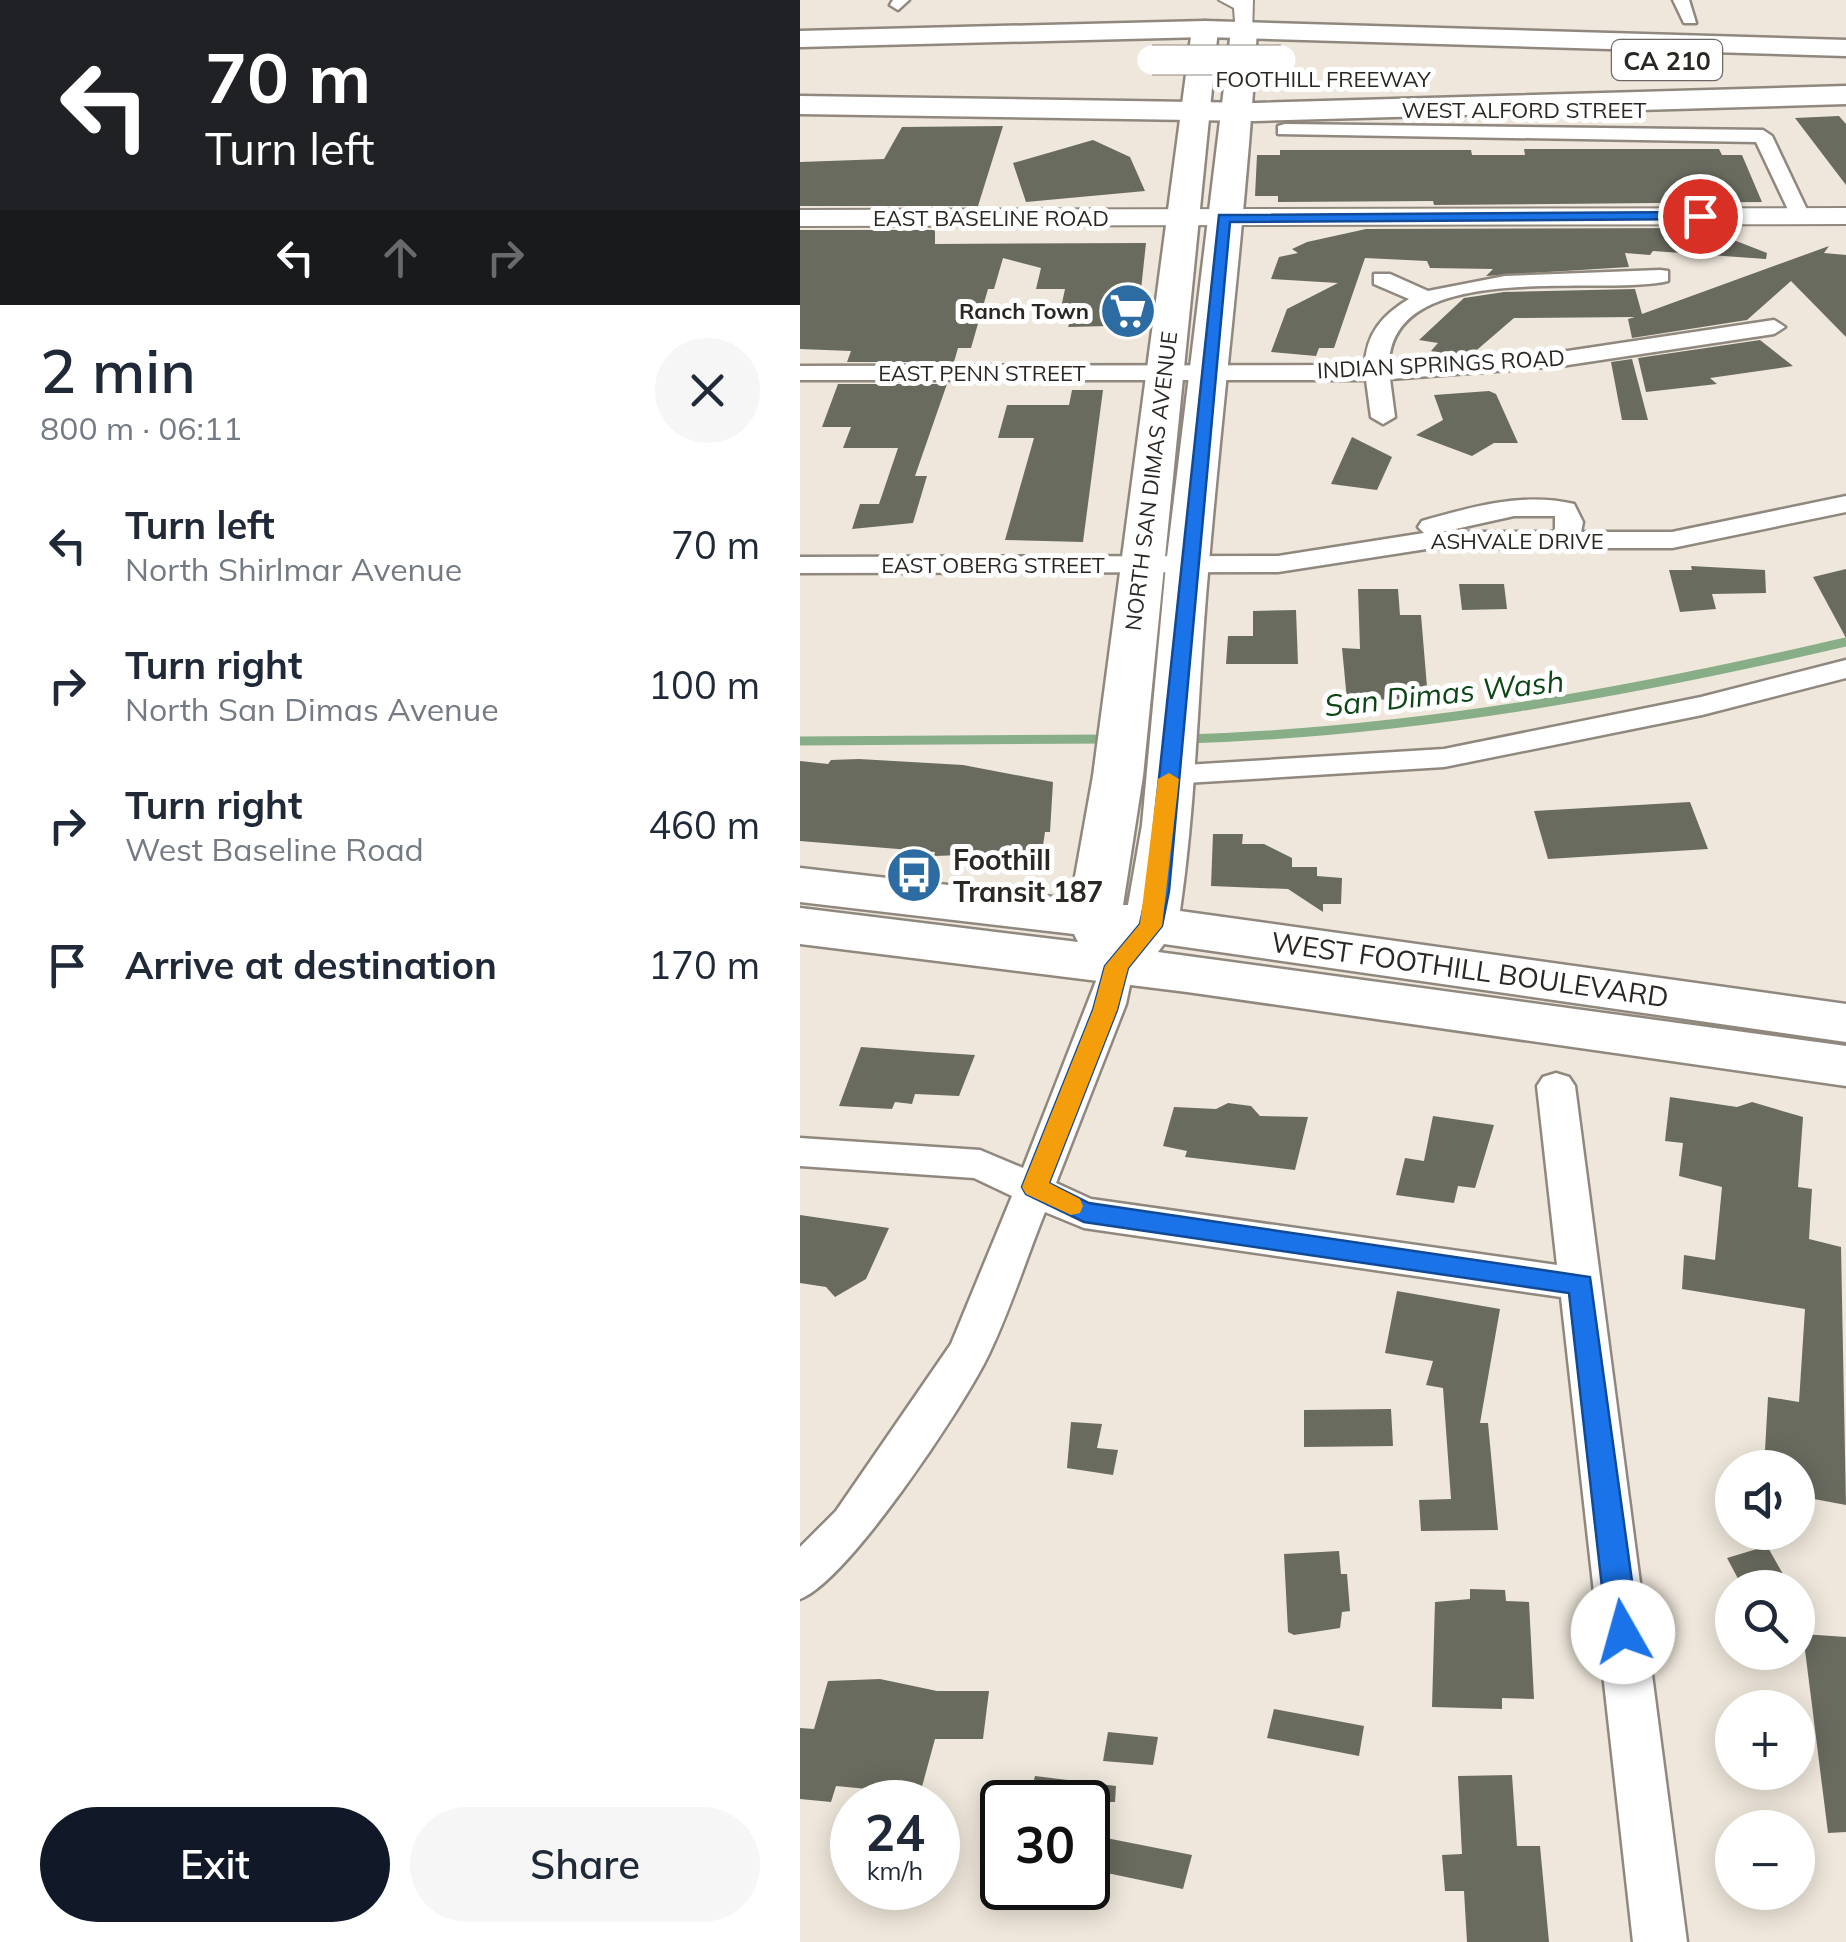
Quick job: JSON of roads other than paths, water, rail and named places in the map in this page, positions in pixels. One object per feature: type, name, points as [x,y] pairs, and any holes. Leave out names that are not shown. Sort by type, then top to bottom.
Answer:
[{"type":"main road","name":"NORTH SAN DIMAS AVENUE","points":[[1120,937],[1166,825],[1151,748],[1141,566],[1205,30],[1210,4],[1227,0],[1244,4],[1238,112],[1187,565],[1151,748]]},
{"type":"main road","points":[[800,39],[1244,30],[1846,48]]},
{"type":"main road","points":[[800,63],[1074,60]]},
{"type":"main road","points":[[800,63],[839,66]]},
{"type":"main road","points":[[1514,66],[1846,69]]},
{"type":"main road","name":"FOOTHILL FREEWAY","points":[[1142,69],[1846,69]]},
{"type":"main road","points":[[1680,71],[1846,69]]},
{"type":"main road","name":"FOOTHILL FREEWAY","points":[[1404,79],[1846,69]]},
{"type":"main road","points":[[800,81],[1033,80]]},
{"type":"main road","points":[[800,105],[1238,112],[1846,95]]},
{"type":"main road","name":"EAST BASELINE ROAD","points":[[800,218],[1846,216]]},
{"type":"main road","points":[[800,886],[1120,937]]},
{"type":"main road","points":[[800,926],[1120,937]]},
{"type":"main road","name":"WEST FOOTHILL BOULEVARD","points":[[1120,937],[1846,1023]]},
{"type":"main road","name":"WEST FOOTHILL BOULEVARD","points":[[1120,937],[1846,1066]]},
{"type":"street","points":[[1681,0],[1690,19]]},
{"type":"street","name":"WEST ALFORD STREET","points":[[1285,130],[1763,136],[1800,216]]},
{"type":"street","points":[[1383,416],[1376,370],[1380,338],[1390,320],[1427,299],[1467,287],[1523,279],[1660,276]]},
{"type":"street","points":[[1382,280],[1427,299]]},
{"type":"street","name":"INDIAN SPRINGS ROAD","points":[[1165,372],[1489,366],[1627,350],[1774,326]]},
{"type":"street","name":"EAST PENN STREET","points":[[800,372],[1165,372]]},
{"type":"street","name":"ASHVALE DRIVE","points":[[1187,565],[1278,564],[1424,541],[1672,540],[1846,504]]},
{"type":"street","name":"EAST OBERG STREET","points":[[800,565],[1187,565]]},
{"type":"street","points":[[1151,748],[1444,758],[1702,706],[1846,670]]},
{"type":"street","name":"NORTH SAN DIMAS AVENUE","points":[[800,1578],[852,1525],[970,1352],[1105,1010],[1120,937]]},
{"type":"street","points":[[1556,1086],[1660,1942]]},
{"type":"street","points":[[800,1152],[980,1164],[1084,1212],[1581,1284]]},
{"type":"waterway","points":[[1186,739],[1353,728],[1518,707],[1682,678],[1846,642]]},
{"type":"waterway","name":"San Dimas Wash","points":[[800,741],[1109,739]]},
{"type":"place","name":"Ranch Town","points":[[1128,311]]},
{"type":"place","name":"Foothill Transit 187","points":[[914,875]]}]
